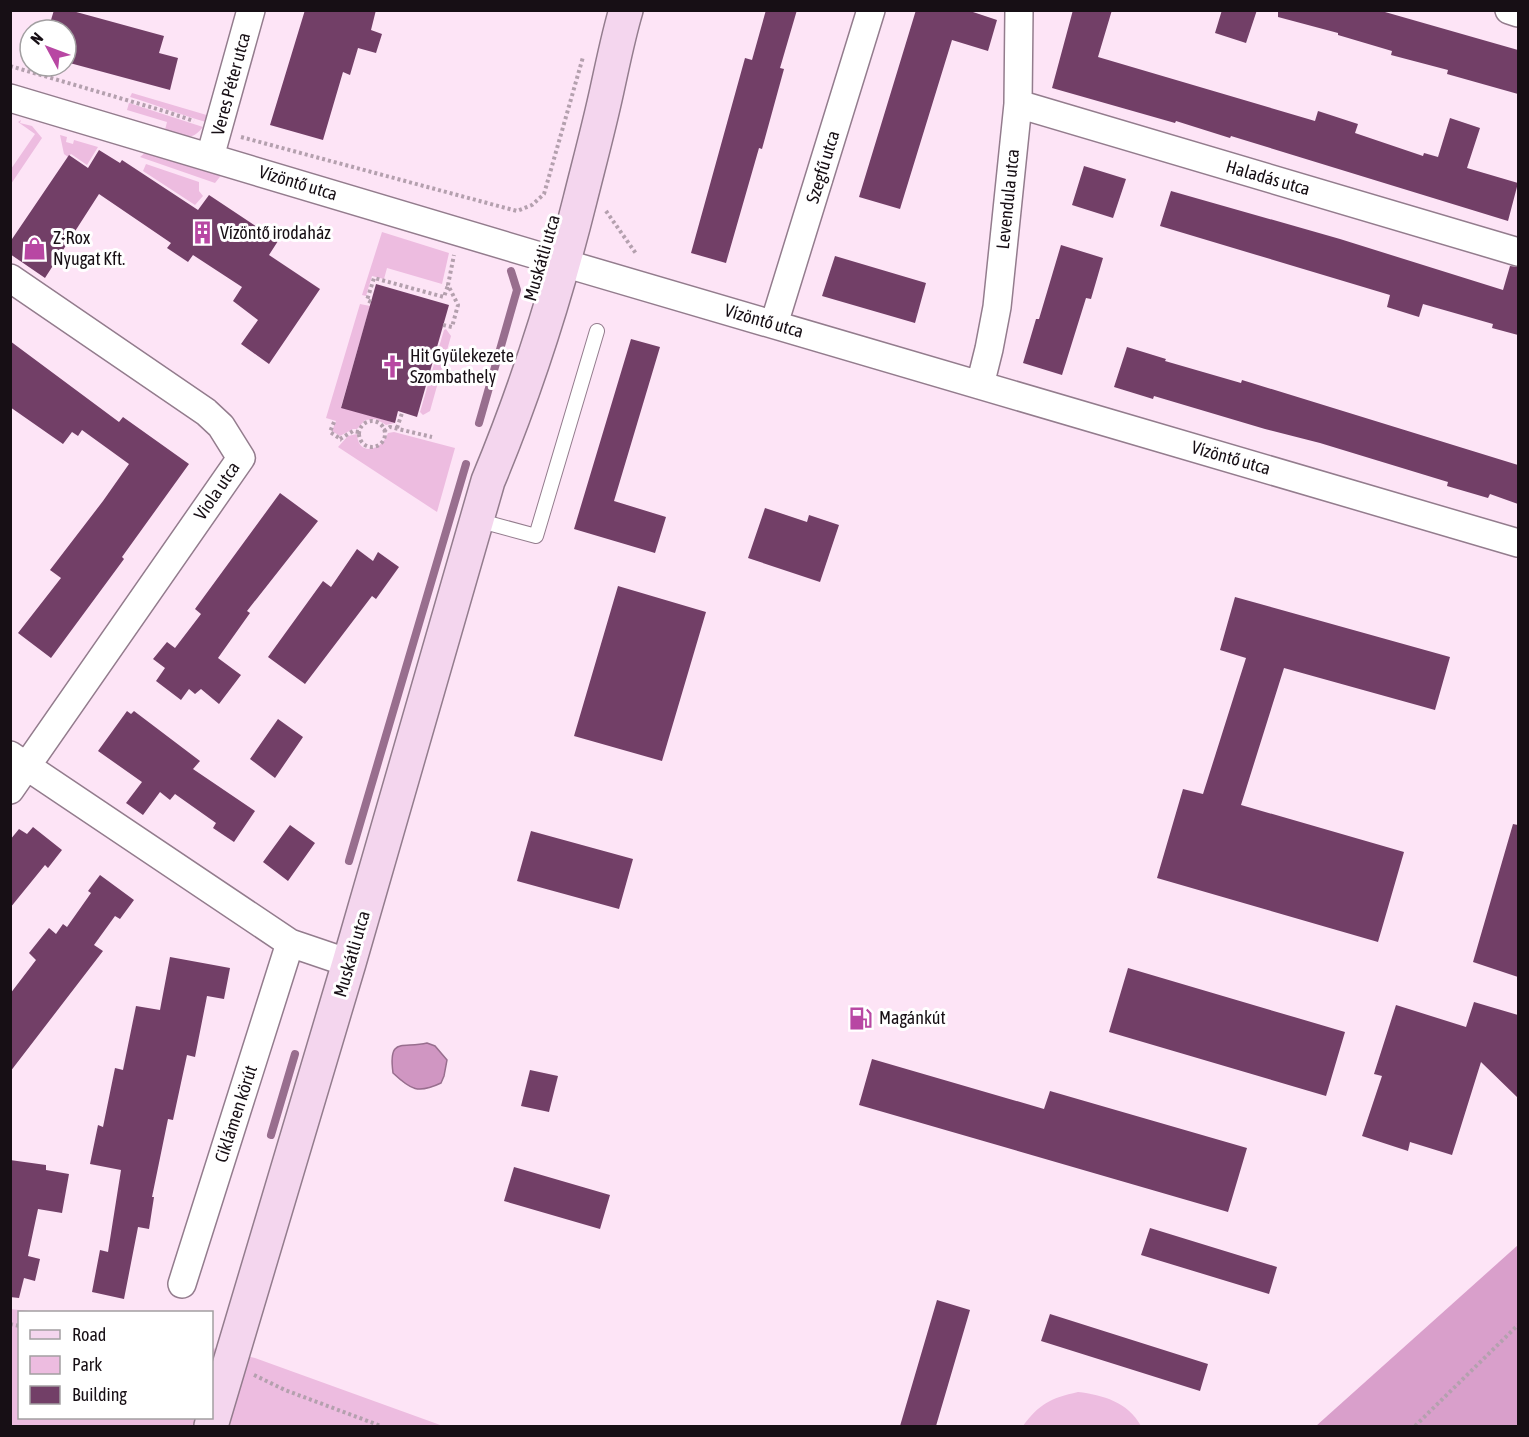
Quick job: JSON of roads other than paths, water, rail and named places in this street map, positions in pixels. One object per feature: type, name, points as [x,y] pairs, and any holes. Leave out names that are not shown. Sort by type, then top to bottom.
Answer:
[{"type":"main road","name":"Muskátli utca","points":[[211,1426],[349,963],[477,520],[488,481],[499,411],[553,259],[580,125],[603,66],[617,42],[626,10]]},
{"type":"street","name":"Veres Péter utca","points":[[210,157],[251,10]]},
{"type":"street","name":"Szegfű utca","points":[[774,324],[871,10]]},
{"type":"street","name":"Levendula utca","points":[[980,385],[997,307],[1018,104],[1019,10]]},
{"type":"street","points":[[1509,10],[1518,13]]},
{"type":"street","name":"Vízöntő utca","points":[[10,98],[1518,543]]},
{"type":"street","name":"Haladás utca","points":[[1018,104],[1518,252]]},
{"type":"street","name":"Viola utca","points":[[10,278],[206,412],[221,426],[241,458],[19,760]]},
{"type":"street","points":[[10,790],[19,760],[290,943],[349,963]]},
{"type":"street","name":"Ciklámen körút","points":[[182,1284],[290,943]]},
{"type":"lane","points":[[477,520],[536,536],[597,331]]},
{"type":"waterway","points":[[479,423],[517,290],[511,271]]},
{"type":"waterway","points":[[349,861],[466,464]]},
{"type":"waterway","points":[[271,1135],[295,1054]]},
{"type":"place","name":"Vízöntő irodaház","points":[[202,233]]},
{"type":"place","name":"Z-Rox Nyugat Kft.","points":[[35,248]]},
{"type":"place","name":"Hit Gyülekezete Szombathely","points":[[392,366]]},
{"type":"place","name":"Magánkút","points":[[861,1018]]}]
